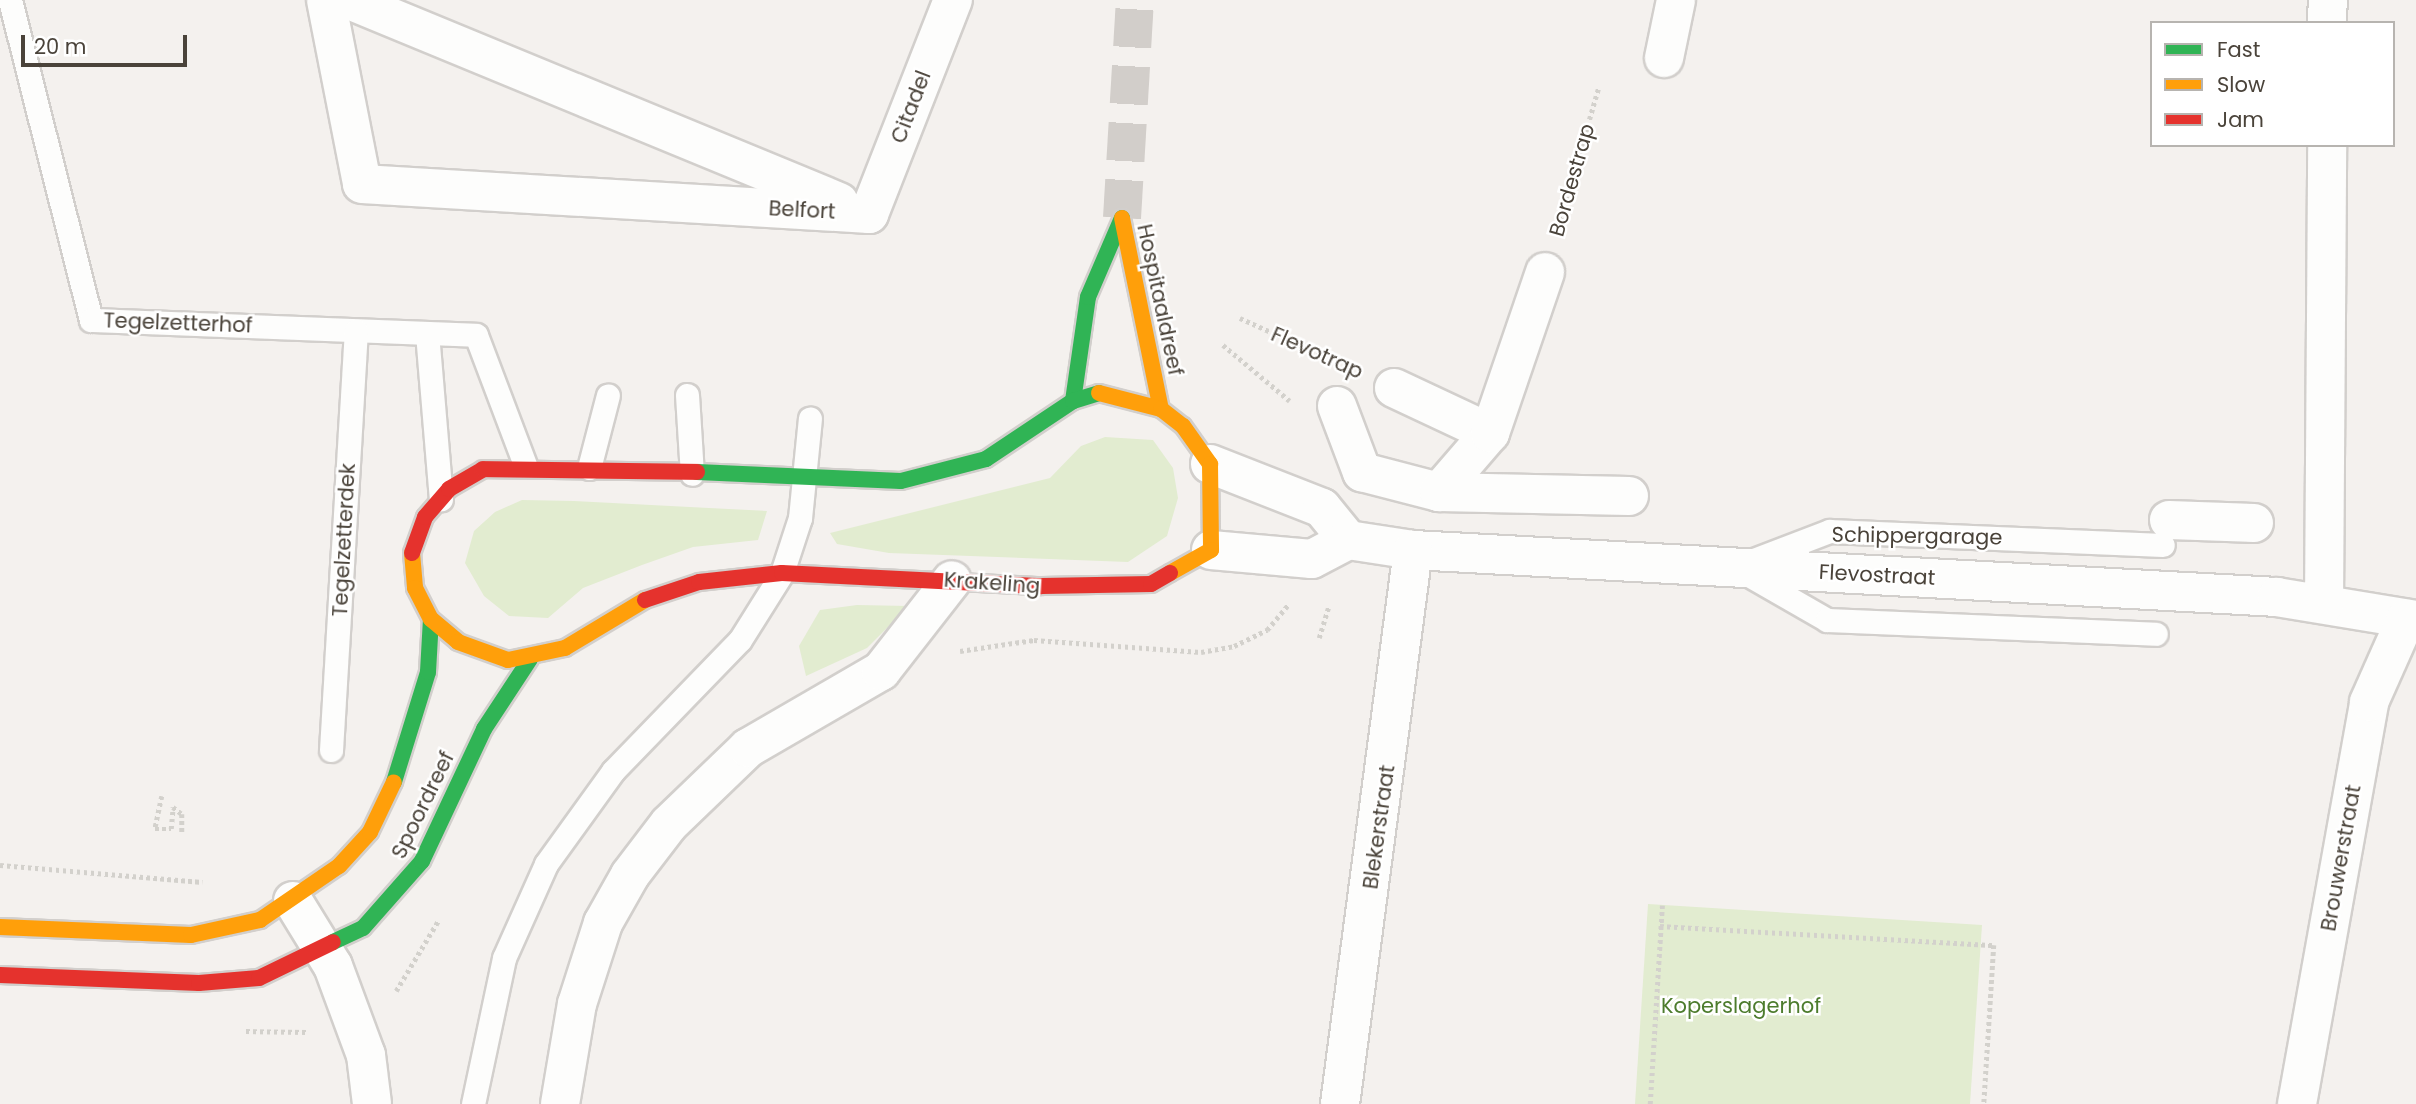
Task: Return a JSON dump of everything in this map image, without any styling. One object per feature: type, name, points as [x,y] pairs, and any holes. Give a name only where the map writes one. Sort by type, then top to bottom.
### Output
[{"type":"main road","name":"Hospitaaldreef","points":[[1073,401],[1088,297],[1122,218],[1161,409]]},
{"type":"main road","name":"Krakeling","points":[[1210,464],[1183,426],[1161,409],[1099,393],[1073,401],[986,459],[943,474],[901,481],[806,481],[524,465],[483,469],[441,499],[425,517],[412,554],[415,588],[431,619],[486,656],[530,659],[565,648],[630,605],[664,592],[782,573],[1151,584],[1211,550]]},
{"type":"main road","points":[[1210,464],[1211,550]]},
{"type":"main road","name":"Spoordreef","points":[[0,928],[191,935],[260,920],[292,901],[339,866],[370,832],[392,789],[428,672],[431,619]]},
{"type":"main road","name":"Spoordreef","points":[[0,975],[213,982],[259,978],[324,951],[398,895],[422,861],[508,685],[530,659]]},
{"type":"street","name":"Belfort","points":[[326,0],[362,184],[869,214]]},
{"type":"street","name":"Belfort","points":[[349,0],[869,214]]},
{"type":"street","name":"Citadel","points":[[869,214],[953,0]]},
{"type":"street","points":[[1664,58],[1676,0]]},
{"type":"street","points":[[2328,0],[2328,21]]},
{"type":"street","points":[[2324,604],[2327,147]]},
{"type":"street","points":[[1439,492],[1490,433],[1545,272]]},
{"type":"street","points":[[1394,388],[1490,433]]},
{"type":"street","points":[[1337,406],[1362,472],[1439,492],[1629,496]]},
{"type":"street","points":[[1210,464],[1322,508],[1348,540],[1312,559],[1211,550]]},
{"type":"street","points":[[2166,533],[2254,523]]},
{"type":"street","name":"Flevostraat","points":[[1348,540],[1413,550],[2324,604],[2411,619]]},
{"type":"street","name":"Blekerstraat","points":[[1340,1104],[1413,550]]},
{"type":"street","points":[[560,1104],[577,1004],[603,923],[630,874],[669,824],[748,748],[881,671],[952,580]]},
{"type":"street","name":"Brouwerstraat","points":[[2297,1104],[2369,702],[2411,619]]},
{"type":"street","points":[[292,901],[324,951],[366,1055],[372,1104]]},
{"type":"lane","name":"Tegelzetterhof","points":[[10,0],[91,320],[476,335],[524,465]]},
{"type":"lane","name":"Tegelzetterdek","points":[[331,750],[356,331]]},
{"type":"lane","points":[[427,333],[441,499]]},
{"type":"lane","points":[[589,468],[608,395]]},
{"type":"lane","points":[[687,395],[692,474]]},
{"type":"lane","points":[[473,1104],[504,958],[546,864],[613,772],[740,640],[782,573],[806,481],[810,418]]},
{"type":"lane","name":"Schippergarage","points":[[1735,568],[1829,531],[2166,533]]},
{"type":"lane","points":[[1735,568],[1827,620],[2156,634]]},
{"type":"path","name":"Bordestrap","points":[[1545,272],[1598,89]]},
{"type":"path","name":"Flevotrap","points":[[1240,318],[1394,388]]},
{"type":"path","points":[[881,671],[993,642],[1201,652],[1234,646],[1267,630],[1303,585],[1312,559]]},
{"type":"path","points":[[162,796],[155,829],[171,829],[173,807],[183,814],[182,834]]},
{"type":"path","points":[[0,865],[200,877]]},
{"type":"path","points":[[1650,1104],[1662,905]]},
{"type":"path","points":[[1660,926],[1994,945],[1984,1104]]},
{"type":"green space","points":[[1105,437],[1153,440],[1173,468],[1178,498],[1167,536],[1128,562],[889,553],[837,544],[830,533],[1050,478],[1081,446]]},
{"type":"green space","points":[[522,500],[767,511],[758,540],[693,547],[642,565],[583,588],[548,618],[509,616],[484,596],[465,563],[474,531],[495,512]]},
{"type":"green space","points":[[857,605],[909,606],[867,648],[806,676],[799,646],[820,610]]},
{"type":"green space","name":"Koperslagerhof","points":[[1648,904],[1982,925],[1970,1104],[1635,1104]]},
{"type":"tunnel","points":[[1122,218],[1135,0]]},
{"type":"traffic: fast","points":[[1073,401],[1088,297],[1122,218]]},
{"type":"traffic: fast","points":[[697,472],[901,481],[986,459],[1073,401],[1099,393]]},
{"type":"traffic: fast","points":[[394,782],[428,672],[431,619]]},
{"type":"traffic: fast","points":[[333,942],[363,928],[422,861],[484,729],[530,659]]},
{"type":"traffic: slow","points":[[1122,218],[1161,409]]},
{"type":"traffic: slow","points":[[1099,393],[1161,409],[1183,426],[1210,464],[1211,550],[1170,573]]},
{"type":"traffic: slow","points":[[412,553],[415,588],[431,619],[458,642],[508,660],[565,648],[645,600]]},
{"type":"traffic: slow","points":[[0,927],[191,935],[260,920],[339,866],[370,832],[394,782]]},
{"type":"traffic: jam","points":[[412,553],[425,517],[449,489],[483,469],[697,472]]},
{"type":"traffic: jam","points":[[645,600],[699,582],[782,573],[1042,586],[1151,584],[1170,573]]},
{"type":"traffic: jam","points":[[0,975],[199,983],[259,978],[333,942]]}]
